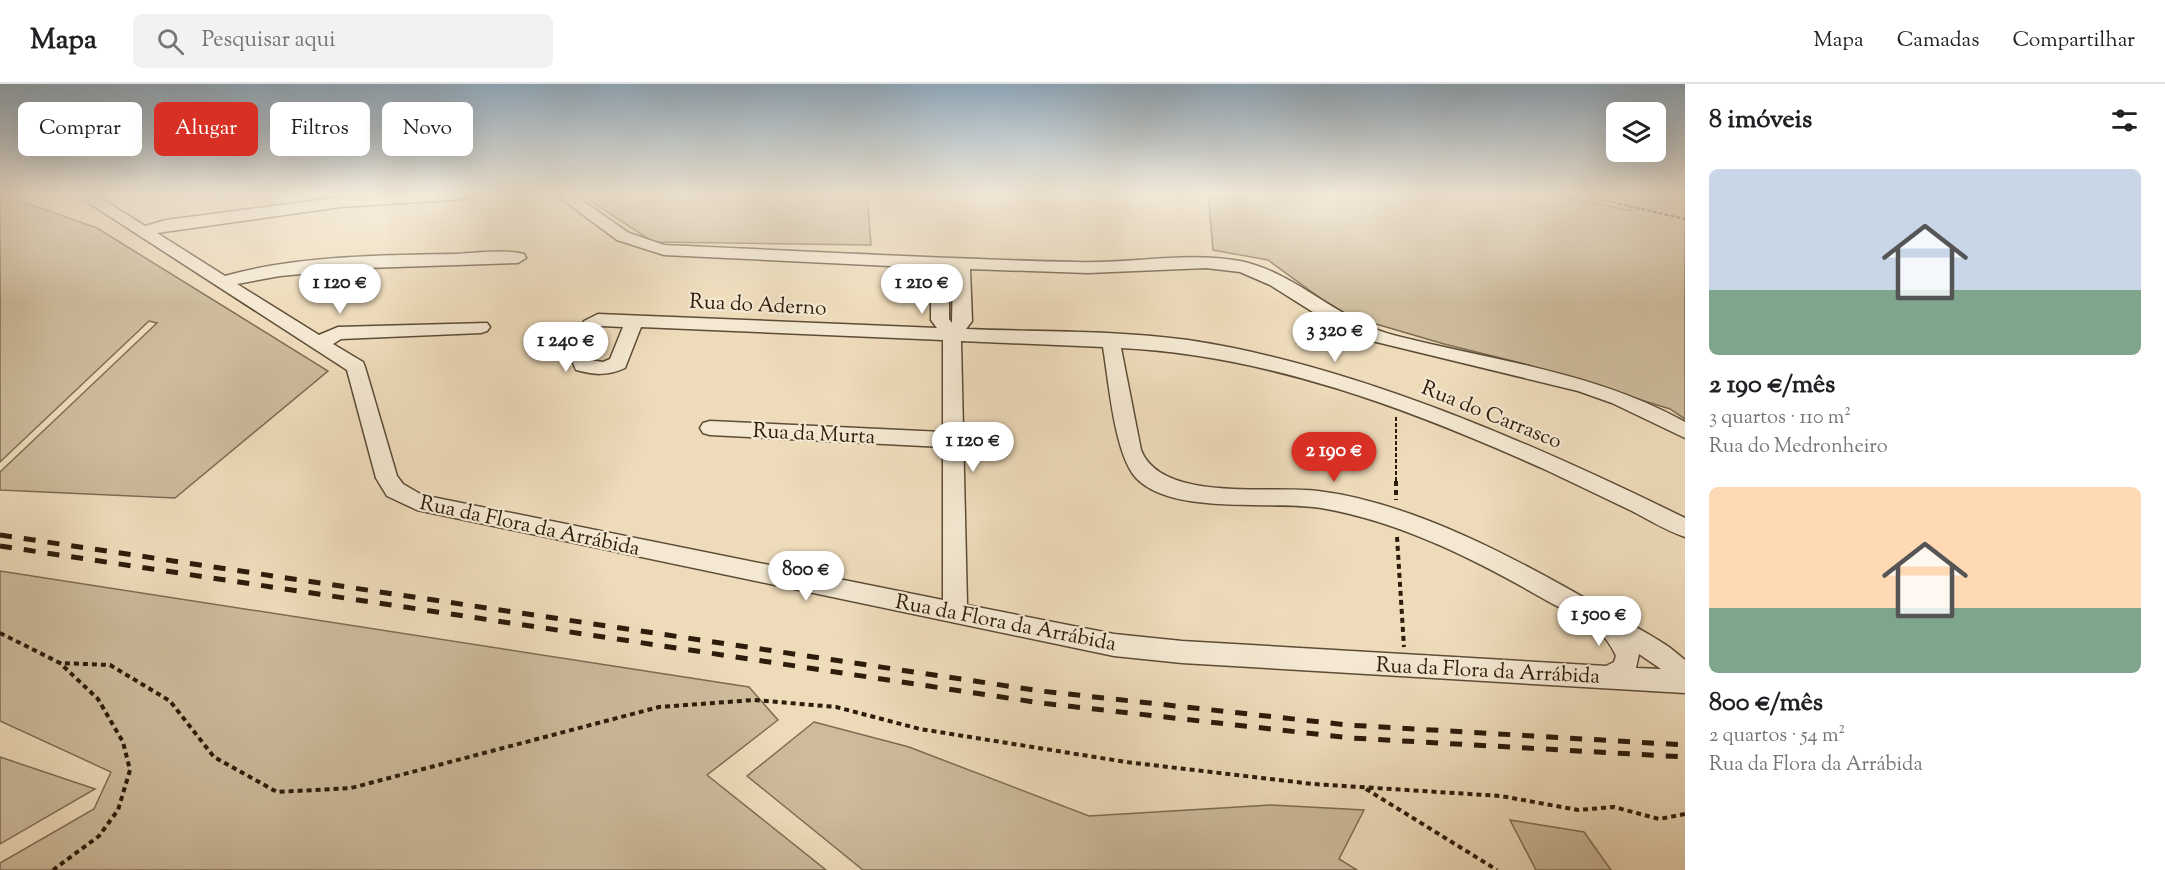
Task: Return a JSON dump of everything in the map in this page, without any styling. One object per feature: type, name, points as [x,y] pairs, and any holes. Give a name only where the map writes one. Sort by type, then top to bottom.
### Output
[{"type":"street","name":"Rua da Flora da Arrábida","points":[[142,231],[356,367],[387,478],[395,490],[409,500],[1146,650],[1608,678],[1685,680]]},
{"type":"street","points":[[152,237],[169,231]]},
{"type":"street","points":[[612,231],[622,238],[647,247],[779,260],[962,272],[1205,264],[1241,267],[1271,278],[1332,316],[1367,333],[1401,344],[1595,388],[1639,405],[1685,431]]},
{"type":"street","points":[[224,282],[244,275],[397,260],[518,258]]},
{"type":"street","points":[[940,270],[940,320],[952,335],[955,612]]},
{"type":"street","points":[[244,295],[274,272]]},
{"type":"street","points":[[952,335],[963,321],[962,272]]},
{"type":"street","name":"Rua do Aderno","points":[[634,321],[952,335]]},
{"type":"street","points":[[319,343],[338,333],[481,327]]},
{"type":"street","points":[[338,355],[374,330]]},
{"type":"street","name":"Rua do Carrasco","points":[[952,335],[1167,344],[1221,352],[1306,374],[1400,404],[1557,466],[1685,528]]},
{"type":"street","points":[[1111,342],[1131,450],[1135,461],[1152,479],[1164,486],[1188,492],[1322,501],[1396,519],[1498,565],[1604,620],[1673,662],[1685,680]]},
{"type":"street","name":"Rua da Murta","points":[[710,429],[953,440]]},
{"type":"street","points":[[1604,620],[1621,640],[1628,656],[1623,669],[1608,678]]},
{"type":"path","points":[[1400,404],[1396,417],[1396,519],[1405,665]]},
{"type":"path","points":[[0,633],[60,663],[98,699],[123,742],[130,770],[118,810],[99,836],[53,870]]},
{"type":"path","points":[[60,663],[110,665],[170,701],[214,757],[277,792],[351,788],[658,706],[754,700],[836,707],[920,729],[1126,762],[1313,784],[1502,796],[1578,810],[1614,807],[1659,819],[1685,814]]},
{"type":"path","points":[[1364,788],[1497,870]]},
{"type":"shaded area","points":[[0,231],[101,231],[328,371],[175,498],[0,490],[0,472],[157,323],[149,321],[0,462]]},
{"type":"shaded area","points":[[636,231],[870,231],[871,245],[653,242]]},
{"type":"shaded area","points":[[1211,231],[1685,231],[1685,419],[1670,409],[1529,365],[1444,344],[1342,314],[1268,260],[1213,250]]},
{"type":"shaded area","points":[[0,571],[749,687],[778,720],[707,775],[826,870],[0,870],[0,863],[94,809],[111,772],[0,721]]},
{"type":"shaded area","points":[[814,722],[909,747],[1089,816],[1271,805],[1364,810],[1339,859],[1357,870],[863,870],[747,776]]},
{"type":"shaded area","points":[[0,757],[95,789],[0,844]]},
{"type":"shaded area","points":[[1510,820],[1584,832],[1611,870],[1536,870]]},
{"type":"railway","points":[[0,535],[1041,691],[1348,725],[1685,745]]},
{"type":"railway","points":[[0,546],[1041,703],[1351,738],[1685,757]]}]
